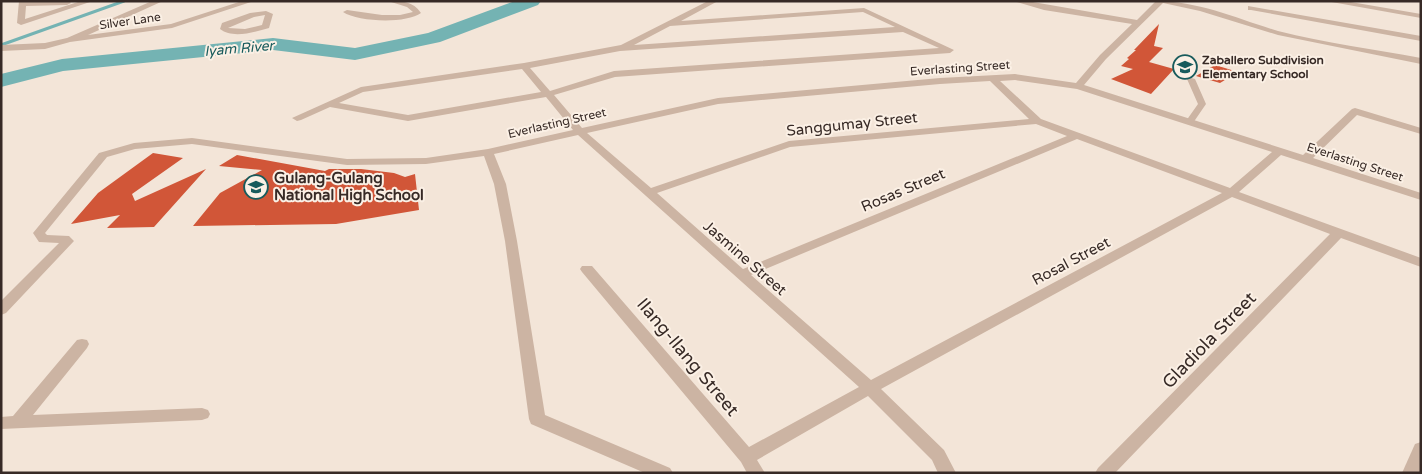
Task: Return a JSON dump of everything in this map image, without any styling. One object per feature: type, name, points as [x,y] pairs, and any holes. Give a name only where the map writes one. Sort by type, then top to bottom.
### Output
[{"type":"street","points":[[1,48],[45,46],[70,40],[159,1]]},
{"type":"street","name":"Silver Lane","points":[[70,40],[172,26],[250,1]]},
{"type":"street","points":[[347,12],[375,18],[402,17],[417,13],[412,4],[392,1]]},
{"type":"street","points":[[620,48],[714,1]]},
{"type":"street","points":[[1017,1],[1044,8],[1140,22]]},
{"type":"street","points":[[1078,86],[1103,57],[1161,1],[1202,9],[1278,33],[1421,61]]},
{"type":"street","points":[[1330,1],[1421,16]]},
{"type":"street","points":[[88,2],[21,23],[23,3],[88,2]]},
{"type":"street","points":[[1240,22],[1254,4],[1421,39]]},
{"type":"street","points":[[230,8],[253,15],[269,14],[266,26],[240,31],[228,31],[224,29],[225,25],[253,15]]},
{"type":"street","points":[[329,104],[408,118],[549,94],[614,74],[950,50],[864,10],[667,24]]},
{"type":"street","points":[[118,20],[141,20],[153,24],[154,29]]},
{"type":"street","points":[[296,118],[361,90],[524,66],[620,48],[906,29]]},
{"type":"street","name":"Jasmine Street","points":[[524,66],[579,131],[870,388],[938,455],[948,473]]},
{"type":"street","name":"Everlasting Street","points":[[1,310],[68,241],[65,239],[43,239],[39,233],[104,155],[134,146],[192,141],[347,162],[426,161],[488,152],[718,101],[940,81],[1014,77],[1078,86],[1421,197]]},
{"type":"street","points":[[992,78],[1038,121],[1421,263]]},
{"type":"street","points":[[1306,159],[1355,111],[1421,131]]},
{"type":"street","name":"Sanggumay Street","points":[[647,193],[789,144],[1038,121]]},
{"type":"street","name":"Rosas Street","points":[[740,275],[1078,135]]},
{"type":"street","name":"Rosal Street","points":[[747,457],[870,388],[1231,193],[1280,151]]},
{"type":"street","points":[[488,152],[500,184],[511,241],[538,418],[664,473]]},
{"type":"street","name":"Gladiola Street","points":[[1104,473],[1339,232]]},
{"type":"street","name":"Ilang-Ilang Street","points":[[587,268],[747,457],[756,473]]},
{"type":"street","points":[[10,423],[82,344]]},
{"type":"street","points":[[10,423],[202,414]]},
{"type":"street","points":[[1411,473],[1421,448]]},
{"type":"lane","points":[[1190,121],[1202,104],[1191,79]]},
{"type":"building","points":[[1159,24],[1154,46],[1163,48],[1149,62],[1174,69],[1151,94],[1111,79],[1133,69],[1121,66]]},
{"type":"building","points":[[1215,65],[1238,72],[1220,83],[1196,76]]},
{"type":"building","points":[[153,153],[183,158],[132,194],[135,201],[206,169],[154,227],[107,228],[120,215],[71,224],[98,193]]},
{"type":"building","points":[[237,155],[325,171],[329,169],[361,169],[394,173],[405,177],[415,174],[419,210],[336,224],[193,226],[220,193],[262,170],[219,166]]},
{"type":"waterway","points":[[1,45],[124,1]]},
{"type":"waterway","name":"Iyam River","points":[[1,81],[62,65],[273,44],[355,54],[433,38],[532,1]]},
{"type":"place","name":"Zaballero Subdivision Elementary School","points":[[1185,67]]},
{"type":"place","name":"Gulang-Gulang National High School","points":[[256,187]]}]
